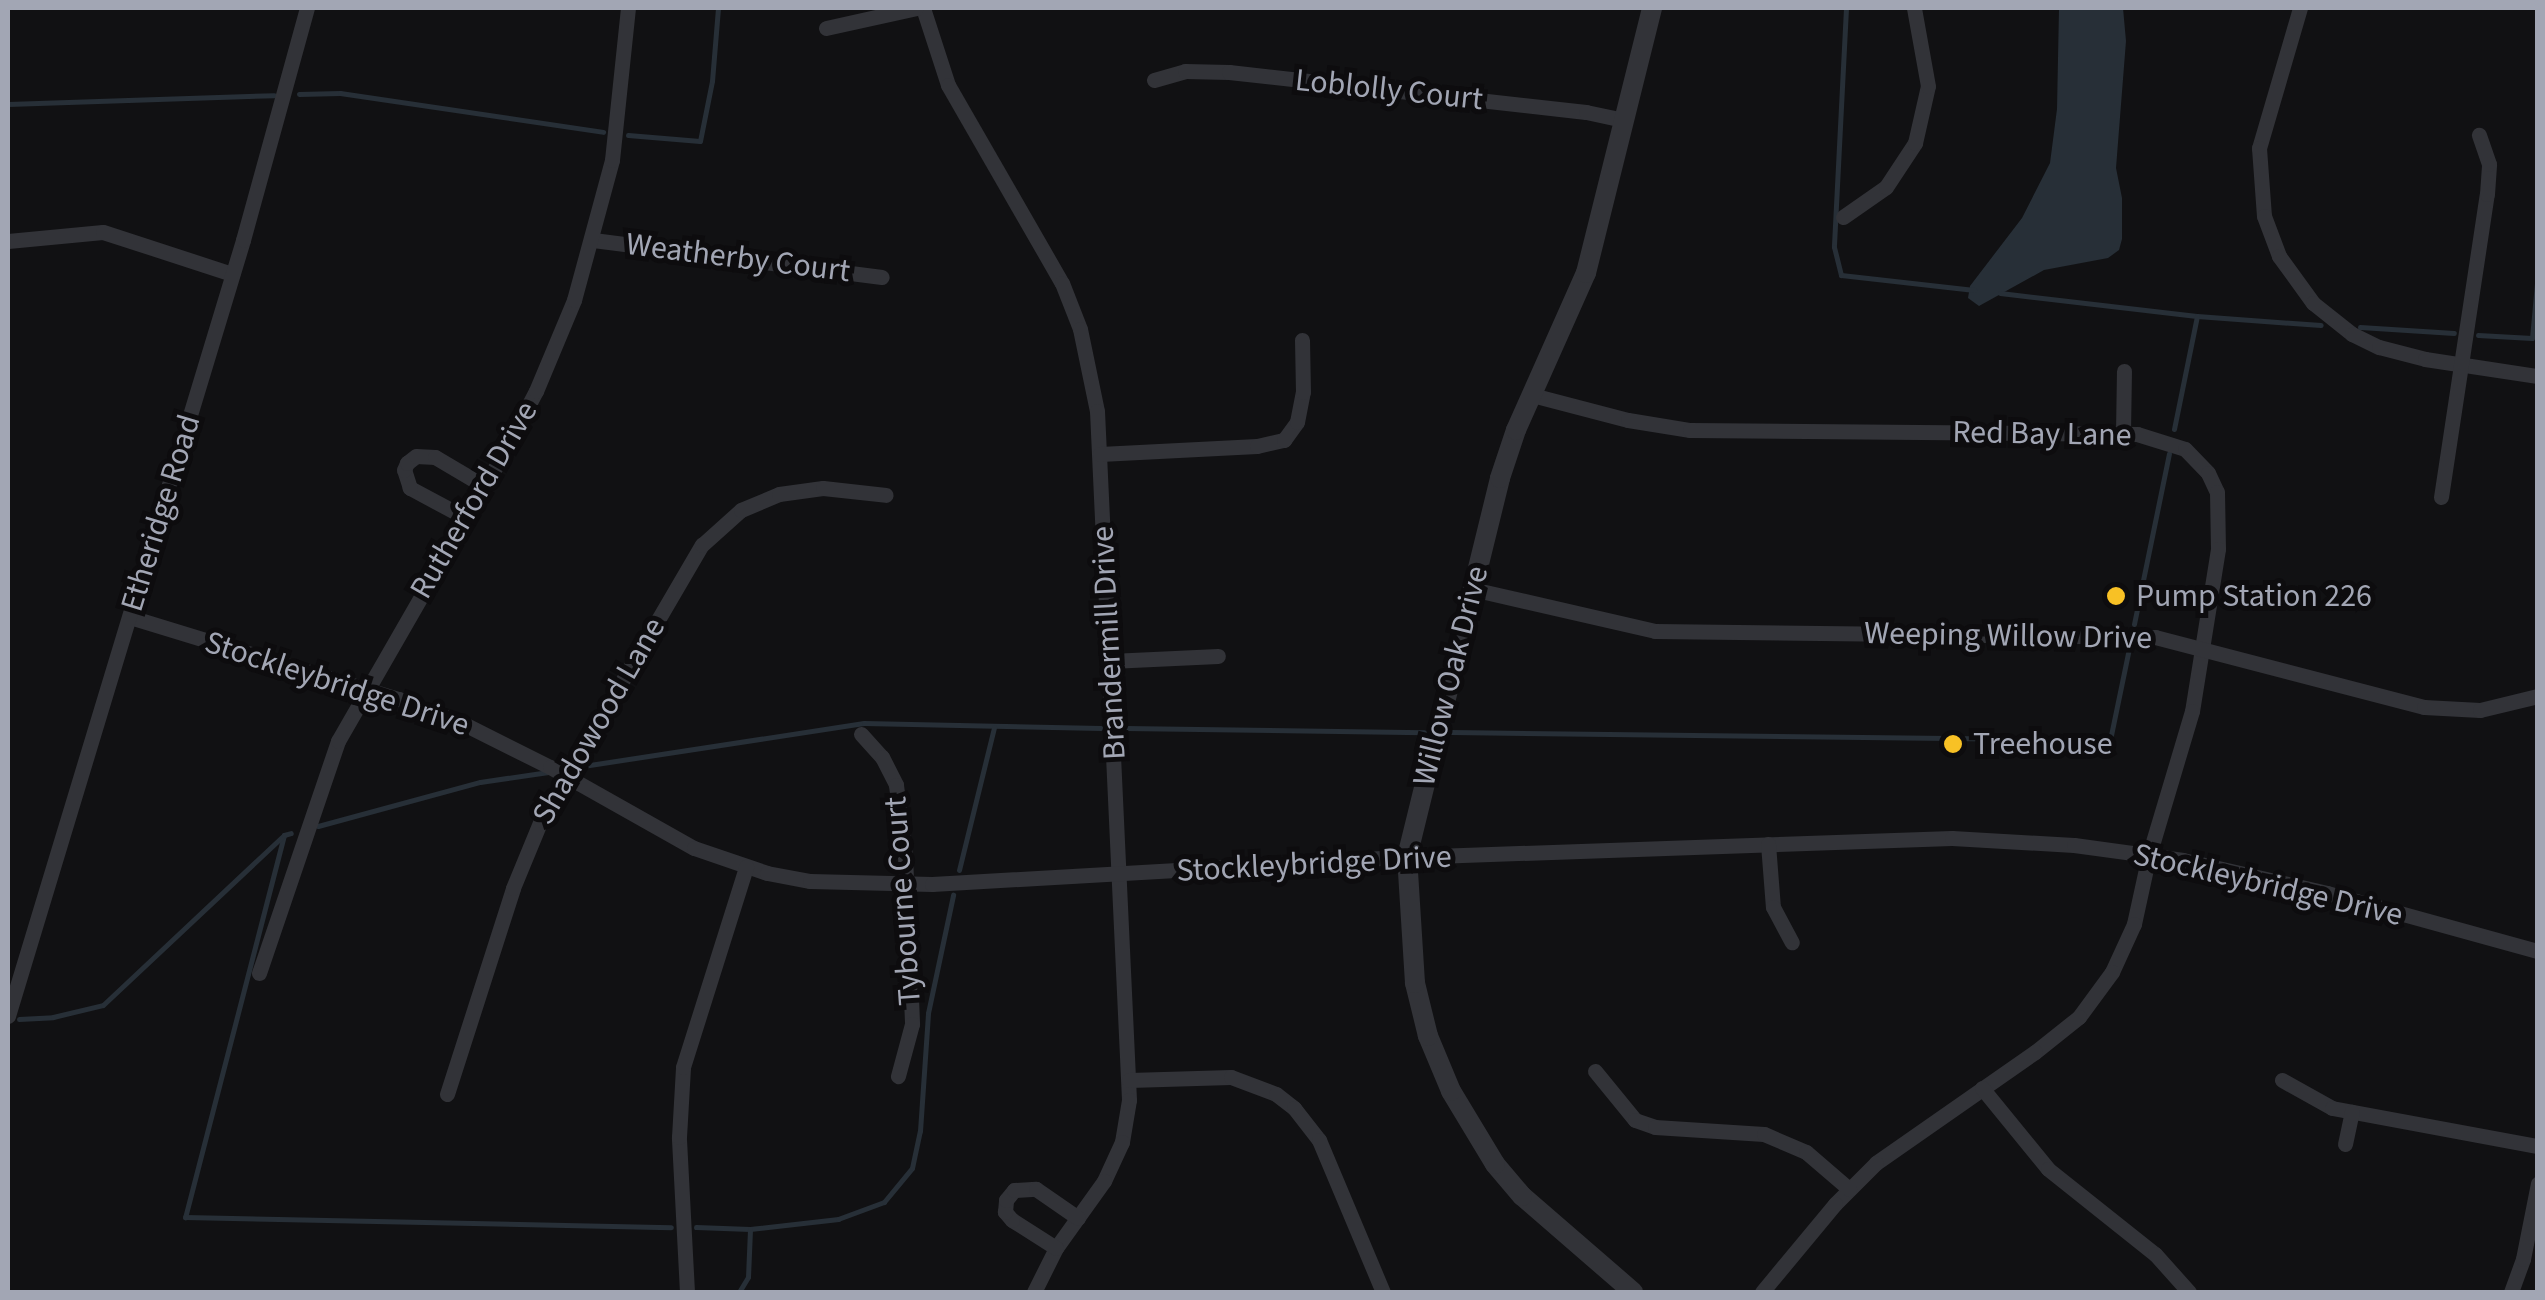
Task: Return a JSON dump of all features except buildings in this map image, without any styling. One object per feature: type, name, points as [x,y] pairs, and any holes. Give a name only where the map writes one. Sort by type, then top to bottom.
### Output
[{"type":"street","name":"Etheridge Road","points":[[8,1016],[290,84],[307,8]]},
{"type":"street","name":"Rutherford Drive","points":[[259,973],[310,810],[364,689],[536,391],[593,240],[615,142],[628,8]]},
{"type":"street","points":[[826,28],[919,8]]},
{"type":"street","name":"Brandermill Drive","points":[[919,8],[948,84],[1062,283],[1092,376],[1100,454],[1129,1080],[1122,1142],[1104,1181],[1056,1248],[1034,1292]]},
{"type":"street","name":"Willow Oak Drive","points":[[1633,1292],[1522,1196],[1495,1164],[1451,1091],[1428,1036],[1416,983],[1408,857],[1500,478],[1586,273],[1652,8]]},
{"type":"street","points":[[1843,216],[1886,188],[1915,143],[1928,86],[1914,8]]},
{"type":"street","points":[[2300,8],[2259,148],[2262,202],[2279,256],[2313,303],[2352,334],[2405,355],[2538,376]]},
{"type":"street","name":"Loblolly Court","points":[[1154,80],[1198,70],[1228,72],[1586,112],[1624,120]]},
{"type":"street","points":[[2442,498],[2488,179],[2489,164],[2478,135]]},
{"type":"street","points":[[8,241],[103,232],[232,274]]},
{"type":"street","name":"Weatherby Court","points":[[593,240],[882,277]]},
{"type":"street","points":[[1100,454],[1257,446],[1284,440],[1297,422],[1303,392],[1302,340]]},
{"type":"street","points":[[2123,433],[2124,371]]},
{"type":"street","name":"Red Bay Lane","points":[[1532,395],[1690,430],[2155,436],[2185,449],[2208,472],[2217,492],[2218,549],[2179,765],[2149,855],[2134,924],[2092,1002],[2036,1052],[1886,1153],[1849,1188],[1762,1292]]},
{"type":"street","points":[[466,518],[410,488],[404,470],[407,463],[416,456],[435,457],[484,486]]},
{"type":"street","name":"Shadowood Lane","points":[[447,1094],[519,871],[565,776],[688,564],[731,517],[765,498],[801,488],[886,495]]},
{"type":"street","name":"Weeping Willow Drive","points":[[1472,589],[1654,631],[2129,636],[2202,647],[2438,709],[2490,709],[2538,696]]},
{"type":"street","name":"Stockleybridge Drive","points":[[130,617],[462,723],[694,848],[746,867],[810,881],[905,885],[1408,857],[1952,838],[2149,855],[2274,880],[2538,952]]},
{"type":"street","points":[[1110,661],[1218,656]]},
{"type":"street","name":"Tybourne Court","points":[[861,734],[882,757],[896,785],[912,1024],[898,1076]]},
{"type":"street","points":[[1768,844],[1773,907],[1792,942]]},
{"type":"street","points":[[687,1292],[679,1137],[683,1066],[746,867]]},
{"type":"street","points":[[1595,1071],[1634,1120],[1655,1127],[1764,1134],[1806,1152],[1849,1188]]},
{"type":"street","points":[[1129,1080],[1231,1077],[1276,1094],[1294,1108],[1318,1140],[1383,1292]]},
{"type":"street","points":[[2282,1080],[2302,1094],[2352,1112],[2538,1146]]},
{"type":"street","points":[[1982,1088],[2048,1169],[2155,1254],[2189,1292]]},
{"type":"street","points":[[2345,1144],[2352,1112]]},
{"type":"street","points":[[2511,1292],[2524,1259],[2538,1183]]},
{"type":"street","points":[[1056,1248],[1012,1220],[1005,1212],[1006,1200],[1014,1190],[1036,1188],[1078,1218]]},
{"type":"shaded area","points":[[2059,8],[2123,8],[2126,41],[2116,168],[2122,198],[2122,239],[2119,250],[2108,258],[2044,270],[1979,306],[1968,298],[1970,286],[2022,218],[2050,163],[2057,109]]},
{"type":"waterway","points":[[628,135],[700,141],[712,81],[718,8]]},
{"type":"waterway","points":[[1846,8],[1834,247],[1841,275],[1974,290]]},
{"type":"waterway","points":[[299,94],[340,93],[603,132]]},
{"type":"waterway","points":[[8,104],[274,95]]},
{"type":"waterway","points":[[2478,335],[2532,338],[2538,272]]},
{"type":"waterway","points":[[2000,293],[2197,316],[2321,325]]},
{"type":"waterway","points":[[2174,429],[2197,316]]},
{"type":"waterway","points":[[2360,327],[2454,333]]},
{"type":"waterway","points":[[2134,624],[2169,454]]},
{"type":"waterway","points":[[1451,732],[2110,740],[2129,648]]},
{"type":"waterway","points":[[583,766],[864,723],[1101,728]]},
{"type":"waterway","points":[[959,870],[994,727]]},
{"type":"waterway","points":[[1125,728],[1424,732]]},
{"type":"waterway","points":[[318,826],[480,782],[548,772]]},
{"type":"waterway","points":[[19,1019],[53,1017],[103,1005],[284,835],[291,833]]},
{"type":"waterway","points":[[284,835],[185,1217],[671,1227]]},
{"type":"waterway","points":[[696,1227],[750,1229],[838,1219],[884,1202],[912,1168],[920,1131],[928,1013],[953,895]]},
{"type":"waterway","points":[[739,1292],[748,1277],[750,1229]]},
{"type":"place","name":"Pump Station 226","points":[[2116,596]]},
{"type":"place","name":"Treehouse","points":[[1953,744]]}]
